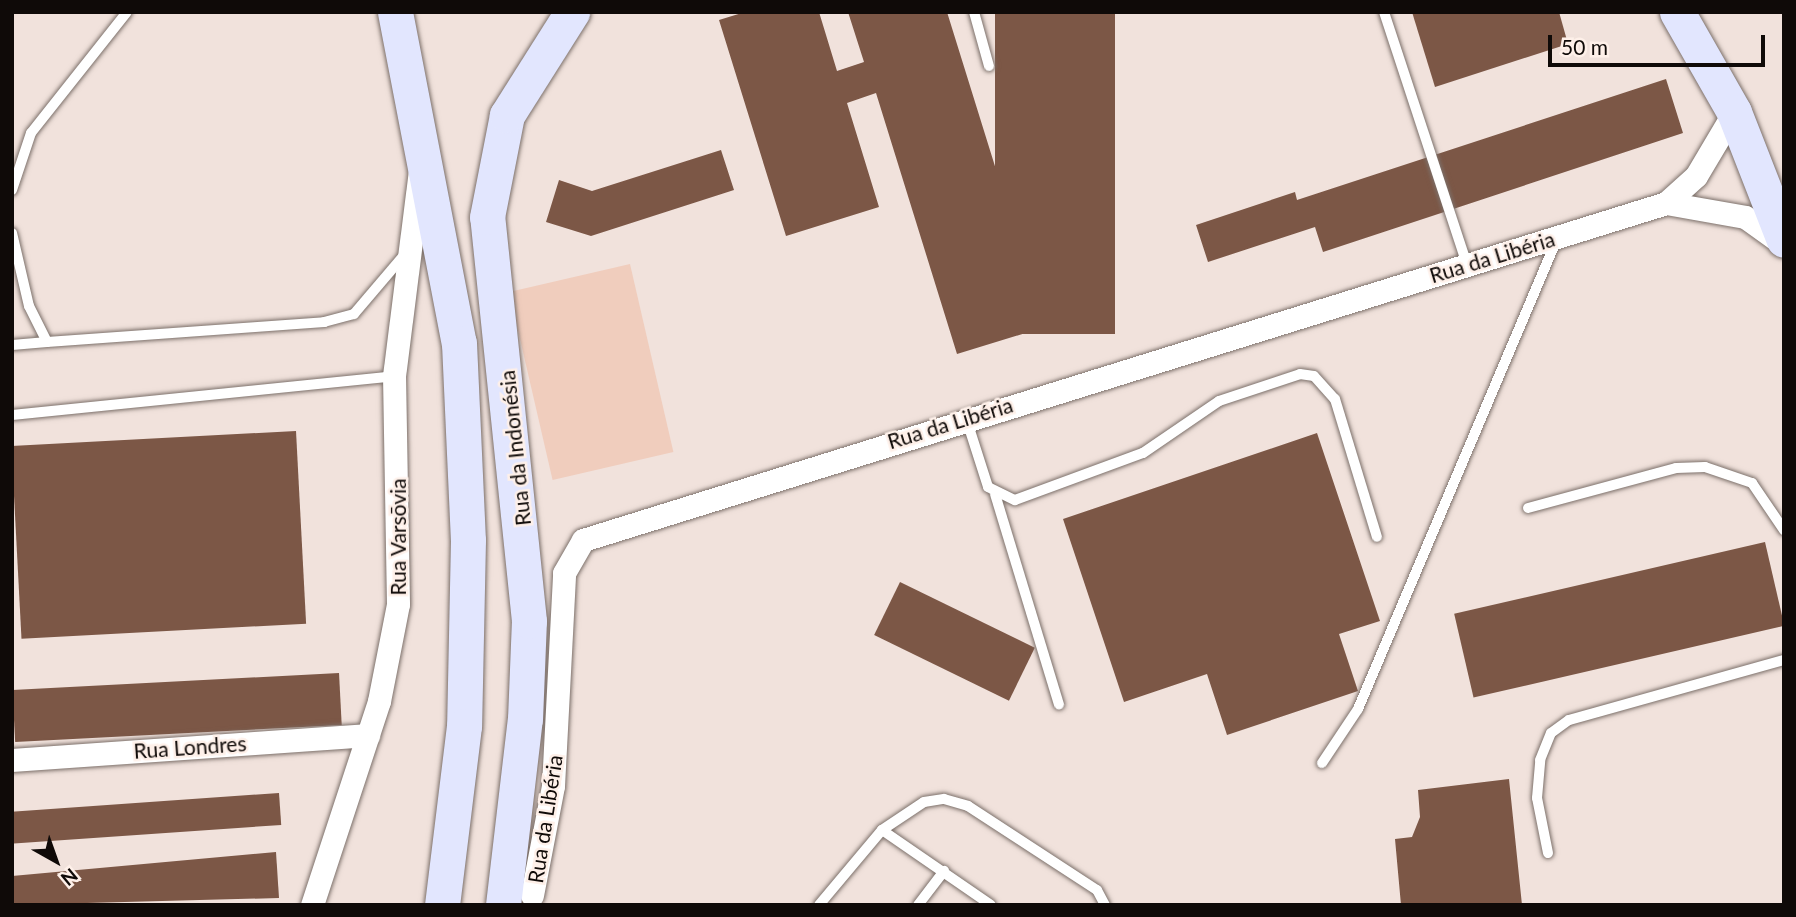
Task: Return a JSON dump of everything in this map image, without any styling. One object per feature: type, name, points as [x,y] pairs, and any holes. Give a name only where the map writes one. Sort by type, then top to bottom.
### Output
[{"type":"main road","points":[[395,12],[459,343],[468,540],[464,726],[442,905]]},
{"type":"main road","name":"Rua da Indonésia","points":[[517,900],[529,621],[487,217],[507,114],[572,12]]},
{"type":"main road","points":[[1677,12],[1734,112],[1784,243]]},
{"type":"street","name":"Rua da Libéria","points":[[517,900],[553,786],[564,573],[583,540],[966,418],[1666,203],[1696,176],[1734,112]]},
{"type":"street","name":"Rua Varsōvia","points":[[312,905],[368,735],[398,604],[394,376],[407,252],[422,159]]},
{"type":"street","name":"Rua da Libéria","points":[[1666,203],[1745,217],[1784,243]]},
{"type":"street","name":"Rua Londres","points":[[12,760],[368,735]]},
{"type":"lane","points":[[12,190],[31,133],[127,12]]},
{"type":"lane","points":[[974,12],[989,66]]},
{"type":"lane","points":[[1384,12],[1467,265]]},
{"type":"lane","points":[[12,233],[29,306],[47,342]]},
{"type":"lane","points":[[1322,763],[1358,709],[1559,236]]},
{"type":"lane","points":[[12,345],[324,322],[354,314],[407,252]]},
{"type":"lane","points":[[995,494],[1015,500],[1143,453],[1202,408],[1300,374],[1314,376],[1335,399],[1377,537]]},
{"type":"lane","points":[[12,415],[394,376]]},
{"type":"lane","points":[[966,418],[995,494],[1059,704]]},
{"type":"lane","points":[[1528,508],[1676,468],[1705,467],[1752,483],[1784,530]]},
{"type":"lane","points":[[1549,853],[1537,797],[1540,760],[1551,733],[1569,720],[1784,660]]},
{"type":"lane","points":[[818,905],[882,830],[924,802],[944,799],[968,806],[1097,890],[1105,905]]},
{"type":"lane","points":[[882,830],[991,905]]},
{"type":"lane","points":[[918,905],[944,871]]},
{"type":"shaded area","points":[[630,264],[673,452],[553,480],[509,292]]},
{"type":"building","points":[[745,12],[819,12],[837,71],[864,62],[848,12],[947,12],[1045,327],[957,354],[876,93],[847,103],[879,207],[786,236],[719,20]]},
{"type":"building","points":[[995,12],[1115,12],[1115,334],[995,334]]},
{"type":"building","points":[[1412,12],[1559,12],[1568,44],[1435,87]]},
{"type":"building","points":[[1666,79],[1683,133],[1323,252],[1315,227],[1208,262],[1196,225],[1295,192],[1297,200]]},
{"type":"building","points":[[721,150],[734,190],[591,236],[546,222],[559,180],[592,191]]},
{"type":"building","points":[[296,431],[306,624],[21,639],[12,446]]},
{"type":"building","points":[[1317,433],[1380,621],[1339,634],[1358,691],[1227,735],[1207,674],[1124,702],[1063,519]]},
{"type":"building","points":[[1765,542],[1784,626],[1474,698],[1454,614]]},
{"type":"building","points":[[900,582],[1035,648],[1009,701],[874,635]]},
{"type":"building","points":[[339,673],[342,725],[15,742],[12,690]]},
{"type":"building","points":[[1509,779],[1522,905],[1401,905],[1395,839],[1412,837],[1420,817],[1418,790]]},
{"type":"building","points":[[279,793],[281,825],[14,844],[12,812]]},
{"type":"building","points":[[276,852],[279,898],[12,905],[12,876]]}]
